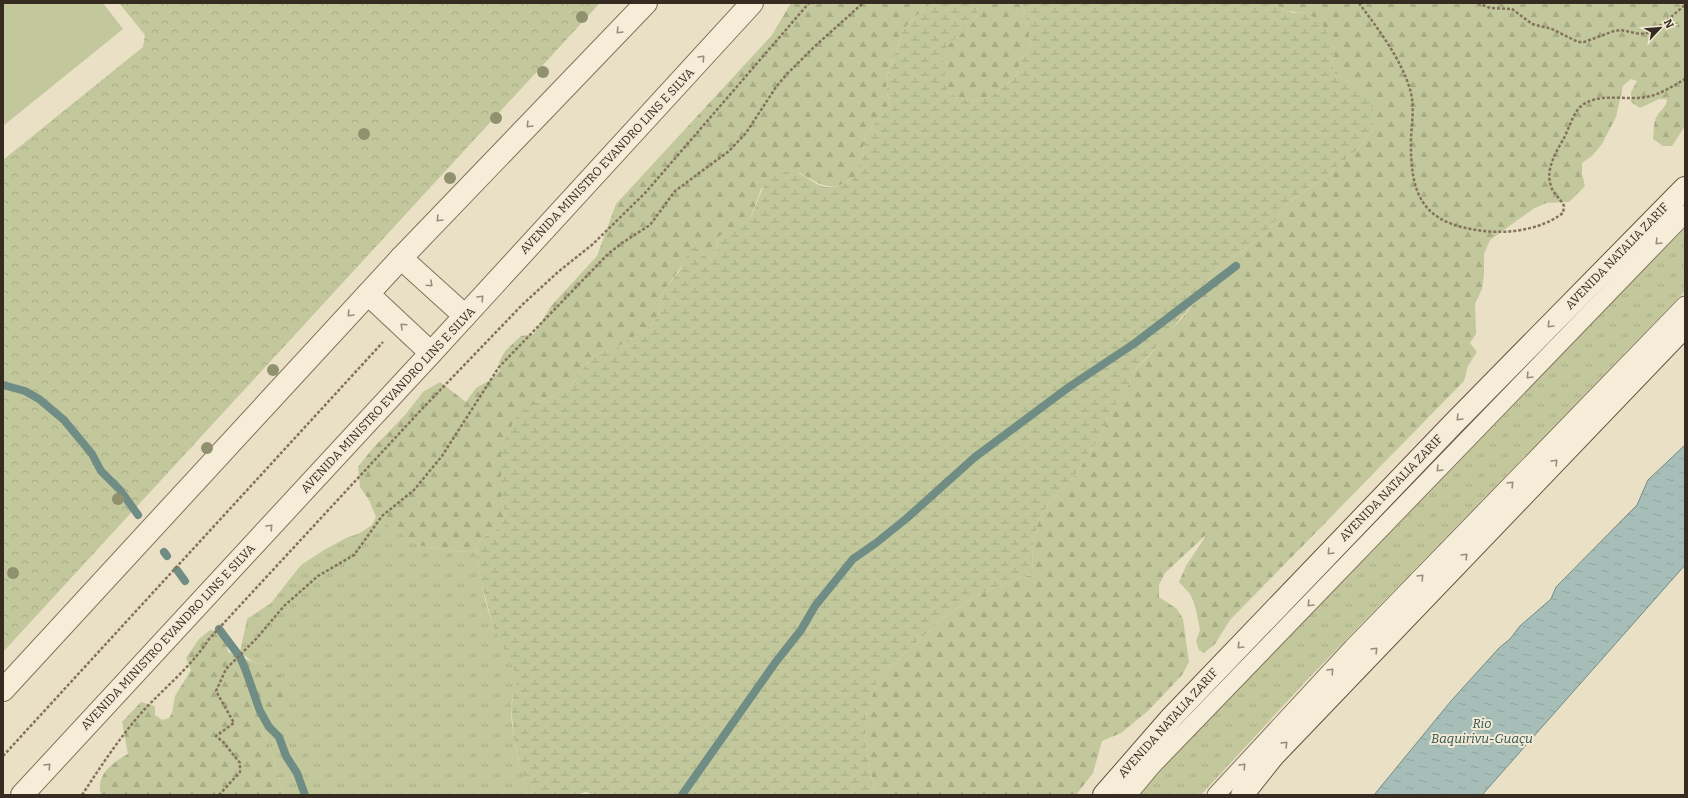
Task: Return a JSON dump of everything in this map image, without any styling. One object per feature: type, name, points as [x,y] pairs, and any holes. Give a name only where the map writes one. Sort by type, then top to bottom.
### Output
[{"type":"street","points":[[3,690],[401,258],[646,3]]},
{"type":"street","name":"AVENIDA MINISTRO EVANDRO LINS E SILVA","points":[[22,795],[752,3]]},
{"type":"street","name":"AVENIDA NATALIA ZARIF","points":[[1104,795],[1194,694],[1453,424],[1685,188]]},
{"type":"street","points":[[401,258],[465,316]]},
{"type":"street","points":[[368,294],[431,353]]},
{"type":"street","points":[[1242,795],[1273,756],[1685,326]]},
{"type":"lane","points":[[1128,795],[1152,766],[1685,214]]},
{"type":"lane","points":[[1216,795],[1352,648],[1685,305]]},
{"type":"path","points":[[82,795],[116,743],[144,711],[201,652],[209,639],[421,410],[523,304],[558,272],[593,244],[646,192],[809,3]]},
{"type":"path","points":[[219,795],[240,772],[240,763],[224,743],[216,736],[234,723],[216,692],[226,669],[257,638],[284,606],[318,576],[354,555],[382,516],[414,490],[442,456],[499,367],[608,254],[650,225],[675,192],[719,159],[746,133],[776,87],[795,66],[862,3]]},
{"type":"path","points":[[1359,3],[1389,47],[1410,88],[1413,110],[1411,160],[1414,181],[1420,199],[1431,212],[1443,222],[1458,226],[1490,232],[1507,231],[1538,226],[1560,216],[1563,213],[1564,206],[1551,187],[1550,171],[1555,154],[1579,109],[1589,102],[1596,100],[1638,98],[1656,95],[1685,79]]},
{"type":"path","points":[[1478,3],[1490,8],[1512,9],[1532,24],[1552,29],[1578,42],[1584,42],[1614,31],[1621,30],[1640,34],[1647,33],[1664,22],[1685,5]]},
{"type":"path","points":[[3,756],[400,323]]},
{"type":"green space","points":[[3,3],[103,3],[123,29],[3,126]]},
{"type":"green space","points":[[119,3],[600,3],[3,652],[3,160],[143,47],[145,35]]},
{"type":"green space","points":[[791,3],[931,3],[912,20],[901,34],[899,45],[888,75],[887,89],[890,103],[865,136],[860,173],[843,184],[830,186],[817,183],[800,173],[761,189],[753,211],[747,221],[739,228],[718,237],[717,252],[711,260],[696,247],[664,290],[657,318],[647,328],[616,348],[599,353],[586,364],[574,382],[555,396],[536,402],[501,448],[501,500],[506,517],[497,529],[480,540],[476,550],[460,552],[421,546],[376,517],[369,500],[360,487],[358,467],[373,448],[405,415],[423,392],[440,382],[466,402],[476,388],[490,380],[500,371],[499,362],[506,350],[521,336],[534,334],[551,306],[597,256],[616,204],[772,35]]},
{"type":"green space","points":[[931,3],[978,3],[977,15],[970,26],[947,46],[942,58],[948,93],[963,99],[975,101],[990,96],[1012,80],[1017,73],[1022,58],[1031,47],[1029,30],[1022,3],[1273,3],[1293,13],[1303,12],[1318,19],[1335,48],[1332,62],[1335,73],[1367,93],[1373,110],[1373,129],[1358,149],[1324,177],[1288,203],[1266,233],[1216,271],[1203,286],[1195,303],[1134,371],[1128,386],[1108,417],[1101,438],[1091,449],[1079,470],[1047,506],[1038,522],[1033,543],[1032,575],[1019,578],[979,594],[943,618],[878,678],[867,711],[865,742],[875,795],[593,795],[586,792],[577,795],[533,795],[529,792],[522,775],[514,738],[511,706],[518,678],[493,626],[481,582],[476,550],[480,540],[497,529],[506,517],[501,500],[501,448],[514,421],[521,412],[536,402],[555,396],[574,382],[586,364],[599,353],[616,348],[647,328],[657,318],[664,290],[680,270],[691,248],[696,247],[711,260],[717,252],[718,237],[740,226],[748,220],[754,211],[765,185],[774,177],[783,173],[798,173],[817,184],[831,187],[843,184],[860,173],[865,136],[890,103],[887,88],[888,75],[899,45],[901,34],[912,20]]},
{"type":"green space","points":[[978,3],[1022,3],[1029,30],[1031,47],[1022,58],[1017,73],[1012,80],[990,96],[975,101],[963,99],[948,93],[941,58],[947,46],[970,26],[977,15]]},
{"type":"green space","points":[[1273,3],[1685,3],[1685,126],[1672,146],[1663,146],[1653,139],[1654,127],[1656,118],[1667,99],[1659,99],[1640,108],[1631,102],[1631,92],[1637,81],[1631,79],[1623,86],[1616,117],[1602,144],[1592,156],[1582,163],[1582,174],[1585,186],[1569,202],[1546,203],[1533,209],[1490,240],[1484,254],[1482,289],[1475,304],[1476,334],[1470,343],[1477,352],[1468,366],[1464,381],[1230,620],[1215,644],[1204,653],[1199,650],[1196,641],[1200,630],[1195,605],[1190,594],[1179,582],[1186,566],[1207,534],[1165,573],[1159,585],[1159,597],[1177,609],[1183,619],[1189,662],[1182,675],[1148,711],[1121,733],[1102,741],[1093,773],[1076,795],[875,795],[865,742],[867,711],[878,678],[943,618],[979,594],[1019,578],[1032,575],[1033,543],[1038,522],[1047,506],[1079,470],[1091,449],[1101,438],[1108,417],[1128,386],[1134,371],[1195,303],[1203,286],[1216,271],[1266,233],[1288,203],[1324,177],[1358,149],[1373,129],[1367,93],[1335,73],[1332,62],[1335,48],[1304,12],[1295,12],[1280,8]]},
{"type":"green space","points":[[1685,227],[1685,291],[1306,681],[1201,795],[1136,795],[1178,747],[1373,551]]},
{"type":"green space","points":[[376,517],[421,546],[460,552],[476,550],[483,589],[491,618],[518,679],[511,706],[512,725],[524,780],[533,795],[283,795],[273,757],[261,726],[272,717],[272,666],[253,662],[240,652],[247,619],[271,603],[301,565],[346,538],[360,533],[372,525]]},
{"type":"green space","points":[[210,630],[221,632],[225,639],[228,652],[253,662],[272,666],[282,678],[286,700],[272,717],[261,726],[273,757],[283,795],[101,795],[100,788],[103,775],[111,765],[128,754],[122,722],[141,702],[155,706],[155,715],[162,720],[169,718],[172,713],[175,696],[191,670],[186,658],[199,639]]},
{"type":"water","name":"Rio Baquirivu-Guaçu","points":[[1685,445],[1685,565],[1482,795],[1374,795],[1451,701],[1499,648],[1510,639],[1520,626],[1551,599],[1556,587],[1637,505],[1648,480]]},
{"type":"waterway","points":[[682,795],[775,663],[801,630],[815,606],[853,559],[907,518],[975,457],[1069,387],[1135,343],[1236,266]]},
{"type":"waterway","points":[[3,385],[25,391],[39,399],[64,420],[92,454],[101,471],[120,490],[138,515]]},
{"type":"waterway","points":[[164,552],[167,556]]},
{"type":"waterway","points":[[177,570],[185,581]]},
{"type":"waterway","points":[[219,629],[240,657],[260,711],[269,727],[279,737],[286,756],[297,773],[305,795]]}]
